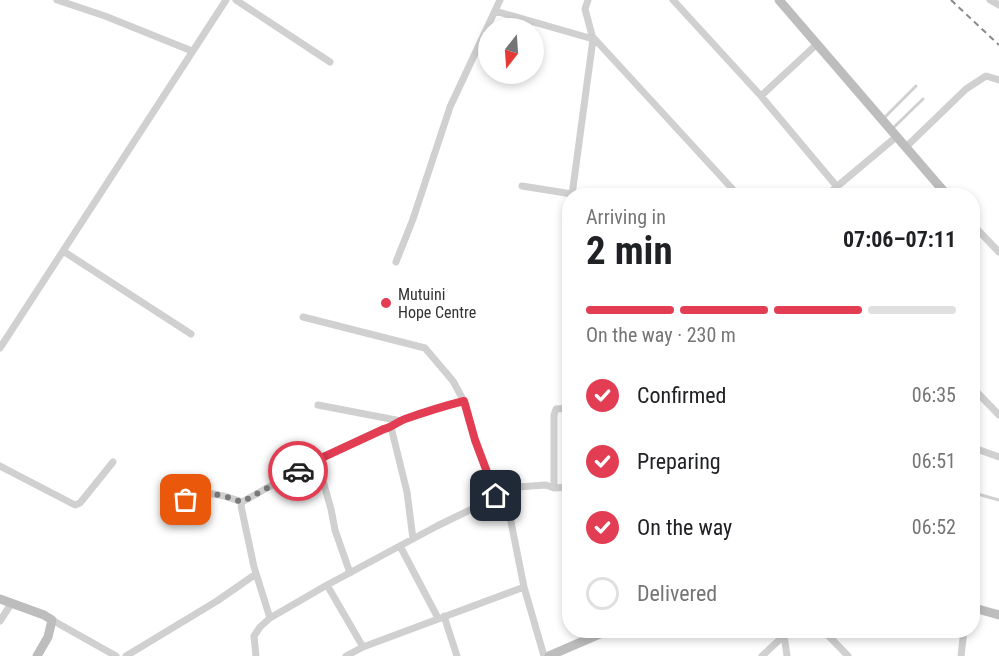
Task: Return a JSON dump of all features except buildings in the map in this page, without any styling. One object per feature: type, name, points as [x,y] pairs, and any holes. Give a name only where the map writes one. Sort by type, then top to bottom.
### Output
[{"type":"main road","points":[[779,0],[940,188]]},
{"type":"main road","points":[[0,599],[52,620],[48,637],[37,656]]},
{"type":"main road","points":[[980,610],[999,615]]},
{"type":"main road","points":[[549,656],[566,653],[594,638]]},
{"type":"street","points":[[57,0],[105,16],[192,51]]},
{"type":"street","points":[[0,348],[226,0]]},
{"type":"street","points":[[236,0],[330,62]]},
{"type":"street","points":[[396,262],[413,219],[450,107],[500,0]]},
{"type":"street","points":[[573,188],[592,37],[585,9],[588,0]]},
{"type":"street","points":[[673,0],[837,186],[893,134]]},
{"type":"street","points":[[990,0],[999,5]]},
{"type":"street","points":[[495,11],[592,37],[732,188]]},
{"type":"street","points":[[760,96],[817,44]]},
{"type":"street","points":[[906,147],[966,89],[986,76],[998,80]]},
{"type":"street","points":[[522,186],[562,193]]},
{"type":"street","points":[[980,232],[999,252]]},
{"type":"street","points":[[63,251],[191,334]]},
{"type":"street","points":[[303,317],[426,348],[453,381],[464,401],[475,440],[496,496]]},
{"type":"street","points":[[980,395],[999,415]]},
{"type":"street","points":[[186,500],[200,494],[214,493],[242,502],[317,460],[391,427],[401,420],[431,409],[464,401]]},
{"type":"street","points":[[318,405],[401,420]]},
{"type":"street","points":[[554,488],[554,415],[556,408],[562,408]]},
{"type":"street","points":[[391,427],[407,492],[413,539]]},
{"type":"street","points":[[980,449],[999,457]]},
{"type":"street","points":[[317,460],[335,530],[350,573]]},
{"type":"street","points":[[0,466],[75,505],[80,503],[113,462]]},
{"type":"street","points":[[256,656],[254,636],[256,631],[270,618],[327,585],[517,487],[546,485],[562,488]]},
{"type":"street","points":[[505,492],[524,587],[544,656]]},
{"type":"street","points":[[242,502],[256,574],[270,618]]},
{"type":"street","points":[[400,546],[441,617],[457,656]]},
{"type":"street","points":[[126,656],[217,601],[256,574]]},
{"type":"street","points":[[327,585],[363,646]]},
{"type":"street","points":[[346,656],[363,646],[524,587]]},
{"type":"street","points":[[0,621],[11,604]]},
{"type":"street","points":[[52,620],[116,656]]},
{"type":"street","points":[[762,656],[782,638]]},
{"type":"street","points":[[784,638],[787,656]]},
{"type":"street","points":[[831,638],[848,656]]},
{"type":"street","points":[[961,656],[963,638]]},
{"type":"lane","points":[[882,120],[916,86]]},
{"type":"lane","points":[[893,134],[923,99]]},
{"type":"lane","points":[[980,495],[999,500]]},
{"type":"railway","points":[[951,0],[999,45]]},
{"type":"way so far","points":[[186,500],[200,494],[214,493],[242,502],[298,471]]},
{"type":"place","name":"Mutuini Hope Centre","points":[[386,303]]},
{"type":"route","points":[[298,471],[317,460],[391,427],[401,420],[431,409],[464,401],[475,440],[496,496]]}]
